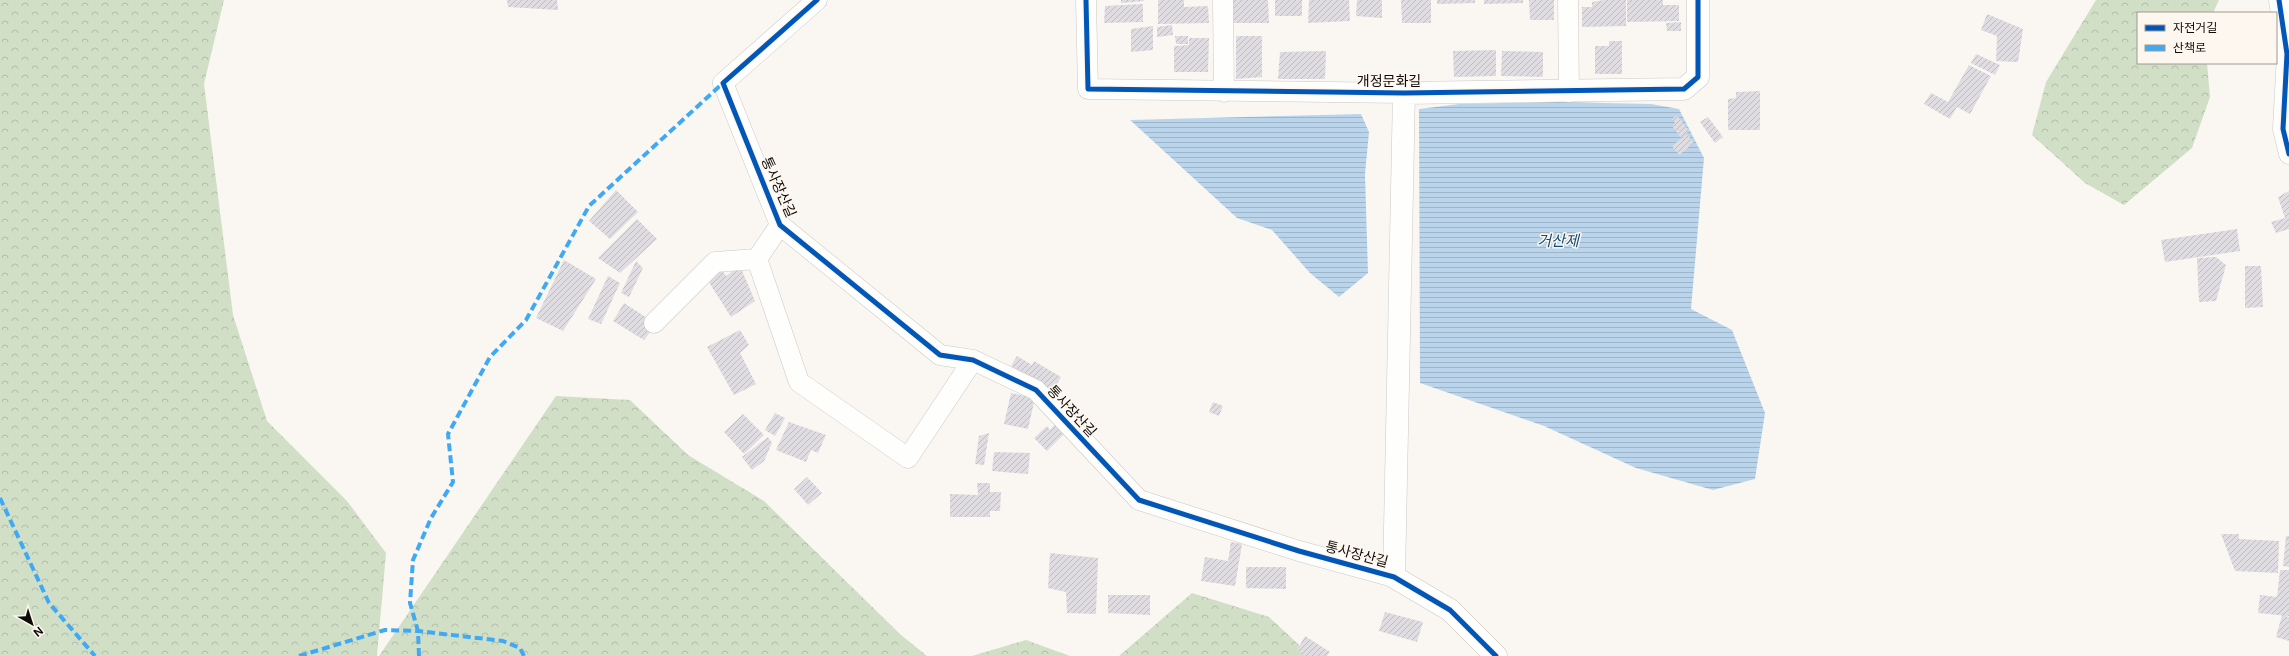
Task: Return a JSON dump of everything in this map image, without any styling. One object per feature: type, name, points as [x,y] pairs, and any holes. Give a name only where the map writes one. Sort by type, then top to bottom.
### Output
[{"type":"street","name":"통사장산길","points":[[817,0],[723,83],[780,225],[940,355],[973,360],[1036,390],[1139,500],[1299,551],[1394,576],[1450,610],[1496,656]]},
{"type":"street","name":"개정문화길","points":[[1086,0],[1088,89],[1224,92],[1404,93],[1569,92],[1684,89],[1698,77],[1698,0]]},
{"type":"street","points":[[1223,0],[1224,92]]},
{"type":"street","points":[[1568,0],[1569,92]]},
{"type":"street","points":[[2279,0],[2287,54],[2283,129],[2289,154]]},
{"type":"street","points":[[1394,576],[1404,93]]},
{"type":"street","points":[[757,259],[780,225]]},
{"type":"street","points":[[654,323],[715,262],[757,259]]},
{"type":"street","points":[[757,259],[799,382],[908,458],[973,360]]},
{"type":"green space","points":[[0,0],[224,0],[204,84],[233,315],[267,421],[347,501],[386,553],[377,656],[0,656]]},
{"type":"green space","points":[[2096,0],[2219,0],[2213,12],[2137,12],[2137,64],[2207,64],[2210,97],[2192,148],[2124,205],[2085,183],[2032,135],[2046,82]]},
{"type":"green space","points":[[556,396],[630,400],[688,455],[764,501],[901,635],[927,656],[379,656]]},
{"type":"green space","points":[[1192,593],[1269,617],[1311,656],[1119,656]]},
{"type":"green space","points":[[1026,640],[1070,656],[972,656]]},
{"type":"water","name":"거산제","points":[[1556,102],[1651,104],[1679,109],[1704,158],[1691,309],[1732,330],[1765,413],[1755,479],[1713,490],[1636,468],[1544,426],[1420,383],[1419,109],[1459,104]]},
{"type":"water","points":[[1361,114],[1369,132],[1365,174],[1368,273],[1339,297],[1310,273],[1272,230],[1237,218],[1130,120]]},
{"type":"building","points":[[507,0],[557,0],[558,10],[508,7]]},
{"type":"building","points":[[1121,0],[1144,0],[1144,1],[1121,3]]},
{"type":"building","points":[[1158,0],[1184,0],[1184,7],[1208,6],[1209,23],[1158,24]]},
{"type":"building","points":[[1227,0],[1268,0],[1269,23],[1227,23]]},
{"type":"building","points":[[1275,0],[1302,0],[1302,16],[1275,16]]},
{"type":"building","points":[[1309,0],[1349,0],[1350,21],[1308,23]]},
{"type":"building","points":[[1357,0],[1382,0],[1382,18],[1356,16]]},
{"type":"building","points":[[1401,0],[1431,0],[1431,23],[1402,23]]},
{"type":"building","points":[[1437,0],[1475,0],[1475,3],[1437,4]]},
{"type":"building","points":[[1484,0],[1523,0],[1523,3],[1484,4]]},
{"type":"building","points":[[1529,0],[1554,0],[1554,20],[1530,20]]},
{"type":"building","points":[[1604,0],[1626,0],[1626,26],[1582,27],[1582,7],[1592,7],[1592,2]]},
{"type":"building","points":[[1627,0],[1663,0],[1663,5],[1679,5],[1679,21],[1627,22]]},
{"type":"building","points":[[1143,4],[1143,22],[1104,23],[1105,6]]},
{"type":"building","points":[[1987,14],[2023,29],[2018,62],[1996,61],[1997,36],[1981,30]]},
{"type":"building","points":[[1681,22],[1681,31],[1667,31],[1666,23]]},
{"type":"building","points":[[1172,25],[1173,35],[1157,37],[1157,27]]},
{"type":"building","points":[[1153,26],[1153,50],[1131,52],[1131,29]]},
{"type":"building","points":[[1175,36],[1188,36],[1188,44],[1176,44]]},
{"type":"building","points":[[1236,36],[1262,36],[1262,77],[1236,79]]},
{"type":"building","points":[[1189,38],[1209,38],[1208,72],[1174,72],[1174,46],[1189,45]]},
{"type":"building","points":[[1609,41],[1622,41],[1622,74],[1595,74],[1595,46],[1609,46]]},
{"type":"building","points":[[1496,50],[1496,76],[1454,77],[1453,51]]},
{"type":"building","points":[[1326,51],[1325,79],[1278,79],[1280,52]]},
{"type":"building","points":[[1502,51],[1543,52],[1543,77],[1501,76]]},
{"type":"building","points":[[1976,54],[2000,65],[1995,75],[1971,63]]},
{"type":"building","points":[[1969,65],[1991,76],[1970,114],[1957,107],[1950,119],[1924,104],[1931,93],[1948,102]]},
{"type":"building","points":[[1760,91],[1760,130],[1728,130],[1728,99],[1736,98],[1736,92]]},
{"type":"building","points":[[1677,115],[1689,131],[1681,138],[1672,126],[1675,123],[1672,119]]},
{"type":"building","points":[[1708,117],[1723,137],[1715,143],[1700,122]]},
{"type":"building","points":[[1687,134],[1694,143],[1679,155],[1672,146]]},
{"type":"building","points":[[616,190],[638,212],[610,239],[589,221]]},
{"type":"building","points":[[2289,191],[2289,229],[2276,233],[2271,222],[2285,218],[2278,197]]},
{"type":"building","points":[[637,219],[657,239],[620,273],[598,258]]},
{"type":"building","points":[[2237,229],[2240,251],[2165,262],[2161,240]]},
{"type":"building","points":[[2216,257],[2226,265],[2216,301],[2199,302],[2197,258]]},
{"type":"building","points":[[564,260],[596,279],[563,331],[536,318]]},
{"type":"building","points":[[636,261],[643,268],[629,297],[621,293]]},
{"type":"building","points":[[740,266],[755,301],[731,317],[705,276],[720,267],[726,276]]},
{"type":"building","points":[[2245,266],[2261,266],[2263,307],[2245,308]]},
{"type":"building","points":[[608,276],[620,283],[601,324],[588,319]]},
{"type":"building","points":[[624,303],[650,320],[653,328],[644,340],[613,321]]},
{"type":"building","points":[[740,330],[749,345],[740,353],[756,384],[734,395],[707,347]]},
{"type":"building","points":[[1017,356],[1032,365],[1034,361],[1061,377],[1053,391],[1011,366]]},
{"type":"building","points":[[1011,393],[1035,398],[1028,429],[1004,424]]},
{"type":"building","points":[[1213,402],[1223,406],[1219,416],[1209,412]]},
{"type":"building","points":[[775,413],[785,418],[775,436],[765,430]]},
{"type":"building","points":[[743,414],[764,435],[744,454],[724,432]]},
{"type":"building","points":[[1058,421],[1068,430],[1047,451],[1034,438],[1047,426],[1050,430]]},
{"type":"building","points":[[789,422],[826,435],[818,453],[811,450],[806,462],[776,450]]},
{"type":"building","points":[[989,433],[984,465],[975,464],[979,436]]},
{"type":"building","points":[[768,437],[772,443],[764,461],[752,470],[742,457]]},
{"type":"building","points":[[994,452],[1030,453],[1028,474],[992,471]]},
{"type":"building","points":[[807,477],[822,493],[808,505],[794,489]]},
{"type":"building","points":[[977,483],[990,483],[990,492],[1001,492],[1000,511],[990,511],[990,517],[950,517],[950,494],[978,495]]},
{"type":"building","points":[[2221,534],[2239,534],[2239,539],[2279,541],[2278,573],[2235,571]]},
{"type":"building","points":[[2286,536],[2289,536],[2289,567],[2283,566]]},
{"type":"building","points":[[1231,542],[1242,544],[1235,586],[1201,581],[1205,557],[1228,561]]},
{"type":"building","points":[[1050,553],[1098,558],[1096,614],[1067,613],[1066,592],[1048,588]]},
{"type":"building","points":[[1246,567],[1286,567],[1286,589],[1246,588]]},
{"type":"building","points":[[2280,570],[2289,570],[2289,616],[2258,613],[2260,595],[2277,597]]},
{"type":"building","points":[[1108,595],[1150,595],[1150,615],[1108,613]]},
{"type":"building","points":[[1385,612],[1423,622],[1417,642],[1379,631]]},
{"type":"building","points":[[2282,615],[2289,617],[2289,641],[2276,637]]},
{"type":"building","points":[[1305,636],[1330,652],[1327,656],[1306,656],[1297,650]]},
{"type":"marked path","points":[[419,656],[418,631],[410,603],[413,560],[431,518],[453,482],[448,434],[490,357],[526,320],[589,206],[723,83]]},
{"type":"marked path","points":[[0,498],[49,603],[95,656]]},
{"type":"marked path","points":[[299,656],[385,630],[418,631],[503,641],[520,648],[524,656]]},
{"type":"cycle path","points":[[817,0],[723,83],[780,225],[940,355],[973,360],[1036,390],[1139,500],[1299,551],[1394,577],[1450,610],[1496,656]]},
{"type":"cycle path","points":[[1086,0],[1088,89],[1404,93],[1684,89],[1698,77],[1698,0]]},
{"type":"cycle path","points":[[2279,0],[2287,54],[2283,129],[2289,154]]}]
